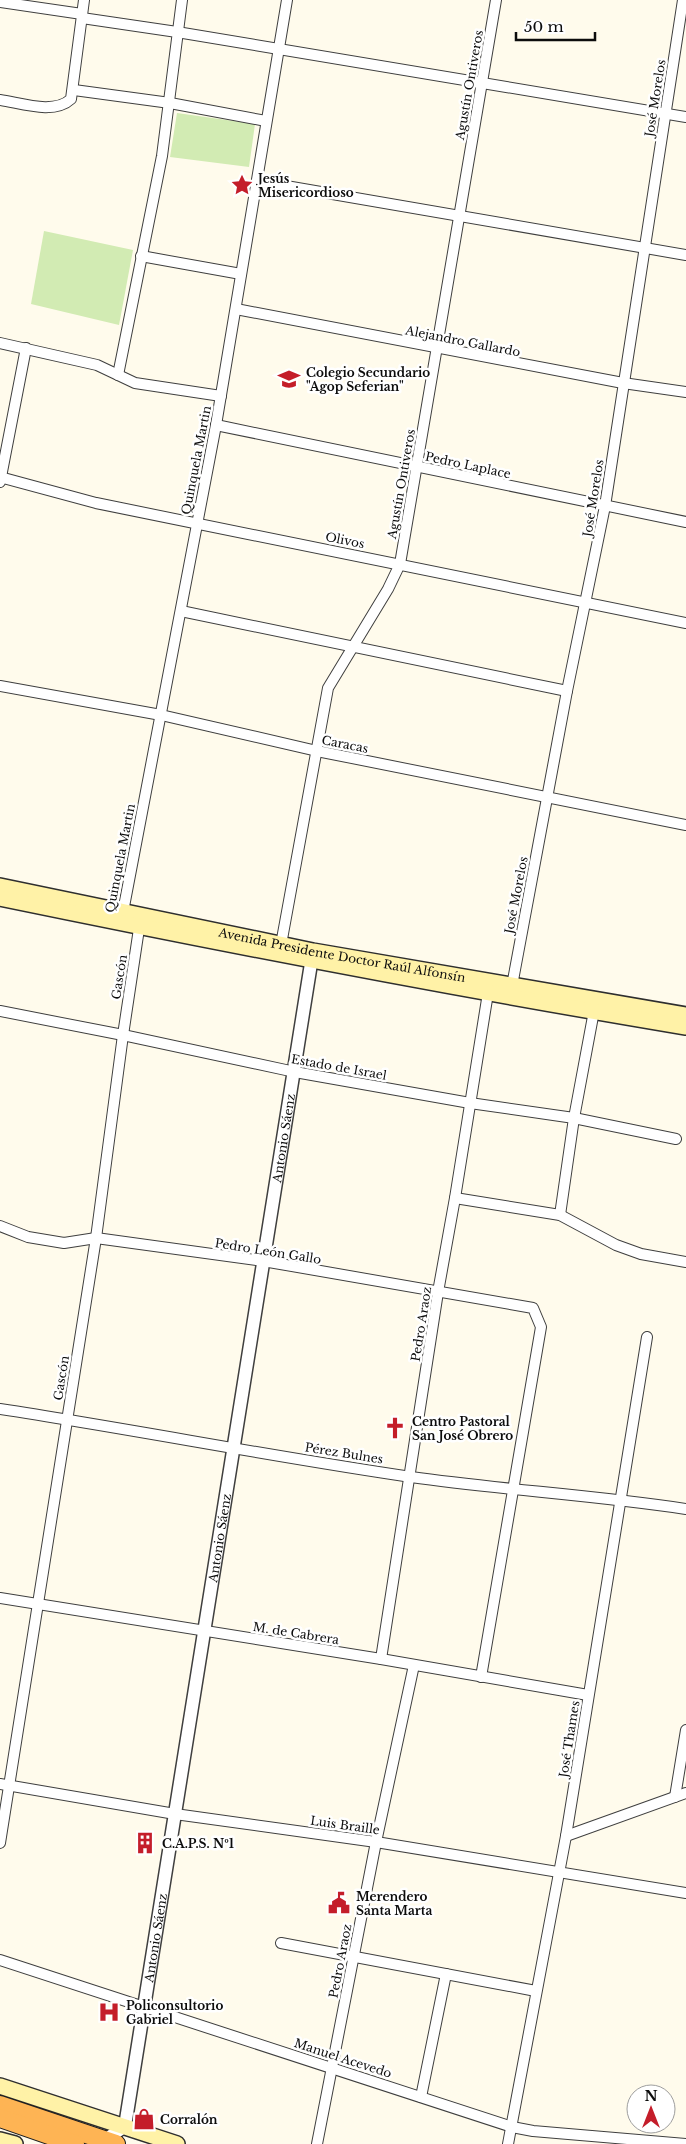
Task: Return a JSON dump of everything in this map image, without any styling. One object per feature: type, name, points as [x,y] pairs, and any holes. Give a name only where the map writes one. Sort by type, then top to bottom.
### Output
[{"type":"highway","points":[[0,2105],[107,2143]]},
{"type":"highway","points":[[0,2118],[75,2144]]},
{"type":"main road","name":"Avenida Presidente Doctor Raúl Alfonsín","points":[[0,886],[121,917],[488,993],[511,991],[594,1011],[686,1026]]},
{"type":"main road","name":"Avenida Presidente Doctor Raúl Alfonsín","points":[[0,898],[121,917]]},
{"type":"main road","name":"Avenida Presidente Doctor Raúl Alfonsín","points":[[312,956],[511,991],[686,1015]]},
{"type":"main road","points":[[0,2086],[177,2144]]},
{"type":"main road","points":[[0,2140],[14,2144]]},
{"type":"street","points":[[0,100],[54,107],[64,106],[71,99],[74,90],[84,0]]},
{"type":"street","points":[[118,375],[162,156],[182,0]]},
{"type":"street","name":"Quinquela Martin","points":[[121,917],[216,425],[287,0]]},
{"type":"street","name":"Agustín Ontiveros","points":[[280,949],[328,688],[388,589],[400,564],[496,0]]},
{"type":"street","name":"José Morelos","points":[[511,991],[567,691],[605,506],[683,0]]},
{"type":"street","points":[[0,2],[686,117]]},
{"type":"street","points":[[74,90],[170,103],[266,121]]},
{"type":"street","points":[[257,181],[686,255]]},
{"type":"street","points":[[141,256],[241,274]]},
{"type":"street","name":"Alejandro Gallardo","points":[[236,309],[438,349],[623,383],[686,392]]},
{"type":"street","points":[[0,343],[97,365],[135,383],[221,396]]},
{"type":"street","points":[[0,480],[26,348]]},
{"type":"street","name":"Pedro Laplace","points":[[216,425],[686,522]]},
{"type":"street","name":"Olivos","points":[[0,480],[96,503],[686,623]]},
{"type":"street","points":[[181,611],[567,691]]},
{"type":"street","name":"Caracas","points":[[0,686],[161,715],[317,750],[686,825]]},
{"type":"street","name":"Gascón","points":[[0,1843],[5,1785],[39,1605],[96,1238],[140,921]]},
{"type":"street","name":"Antonio Sáenz","points":[[125,2126],[312,956]]},
{"type":"street","name":"Pedro Araoz","points":[[381,1659],[411,1476],[438,1292],[456,1198],[488,993]]},
{"type":"street","name":"Estado de Israel","points":[[0,1010],[294,1072],[470,1103],[574,1118],[676,1139]]},
{"type":"street","points":[[560,1215],[574,1118],[594,1011]]},
{"type":"street","points":[[456,1198],[560,1215],[616,1245],[641,1254],[686,1262]]},
{"type":"street","name":"Pedro León Gallo","points":[[0,1226],[28,1237],[64,1243],[96,1238],[263,1261],[533,1308],[541,1327],[514,1490]]},
{"type":"street","name":"José Thames","points":[[508,2144],[566,1836],[647,1337]]},
{"type":"street","name":"Pérez Bulnes","points":[[0,1409],[411,1476],[514,1490],[622,1499],[686,1509]]},
{"type":"street","points":[[480,1677],[514,1490]]},
{"type":"street","name":"M. de Cabrera","points":[[0,1598],[381,1659],[588,1695]]},
{"type":"street","name":"Pedro Araoz","points":[[317,2144],[376,1842],[414,1666]]},
{"type":"street","points":[[675,1797],[686,1730]]},
{"type":"street","name":"Luis Braille","points":[[5,1785],[175,1814],[376,1842],[686,1893]]},
{"type":"street","points":[[566,1836],[686,1793]]},
{"type":"street","points":[[280,1943],[536,1990]]},
{"type":"street","name":"Manuel Acevedo","points":[[0,1960],[512,2127],[533,2131],[686,2144]]},
{"type":"street","points":[[421,2096],[446,1974]]},
{"type":"street","points":[[107,2143],[125,2126]]},
{"type":"green space","points":[[177,113],[255,124],[249,167],[170,157]]},
{"type":"green space","points":[[44,231],[133,250],[119,325],[31,304]]},
{"type":"place","name":"Jesús Misericordioso","points":[[242,185]]},
{"type":"place","name":"Colegio Secundario \"Agop Seferian\"","points":[[289,379]]},
{"type":"place","name":"Centro Pastoral San José Obrero","points":[[395,1428]]},
{"type":"place","name":"C.A.P.S. Nº1","points":[[145,1843]]},
{"type":"place","name":"Merendero Santa Marta","points":[[339,1903]]},
{"type":"place","name":"Policonsultorio Gabriel","points":[[109,2012]]},
{"type":"place","name":"Corralón","points":[[144,2119]]}]
